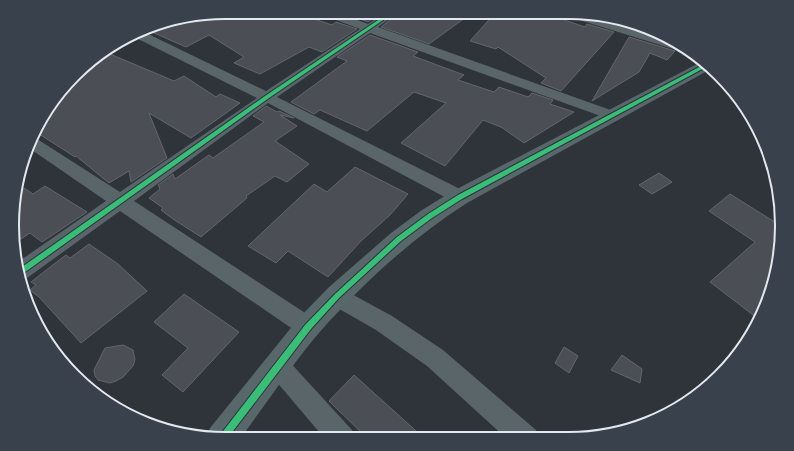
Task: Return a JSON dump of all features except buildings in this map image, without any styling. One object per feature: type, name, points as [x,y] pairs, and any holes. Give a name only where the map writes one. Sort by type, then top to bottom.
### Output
[{"type":"street","points":[[344,19],[614,116]]},
{"type":"street","points":[[24,269],[267,97],[383,19]]},
{"type":"street","points":[[593,21],[662,41]]},
{"type":"street","points":[[142,37],[267,97],[460,197]]},
{"type":"street","points":[[226,432],[308,327],[337,296],[399,239],[430,216],[460,197],[702,68]]},
{"type":"street","points":[[36,144],[308,327]]},
{"type":"street","points":[[337,296],[384,323],[435,358],[520,432]]},
{"type":"street","points":[[278,366],[338,432]]},
{"type":"cycle path","points":[[24,269],[267,97],[383,19]]},
{"type":"cycle path","points":[[226,432],[308,327],[337,296],[399,239],[430,216],[460,197],[702,68]]}]
